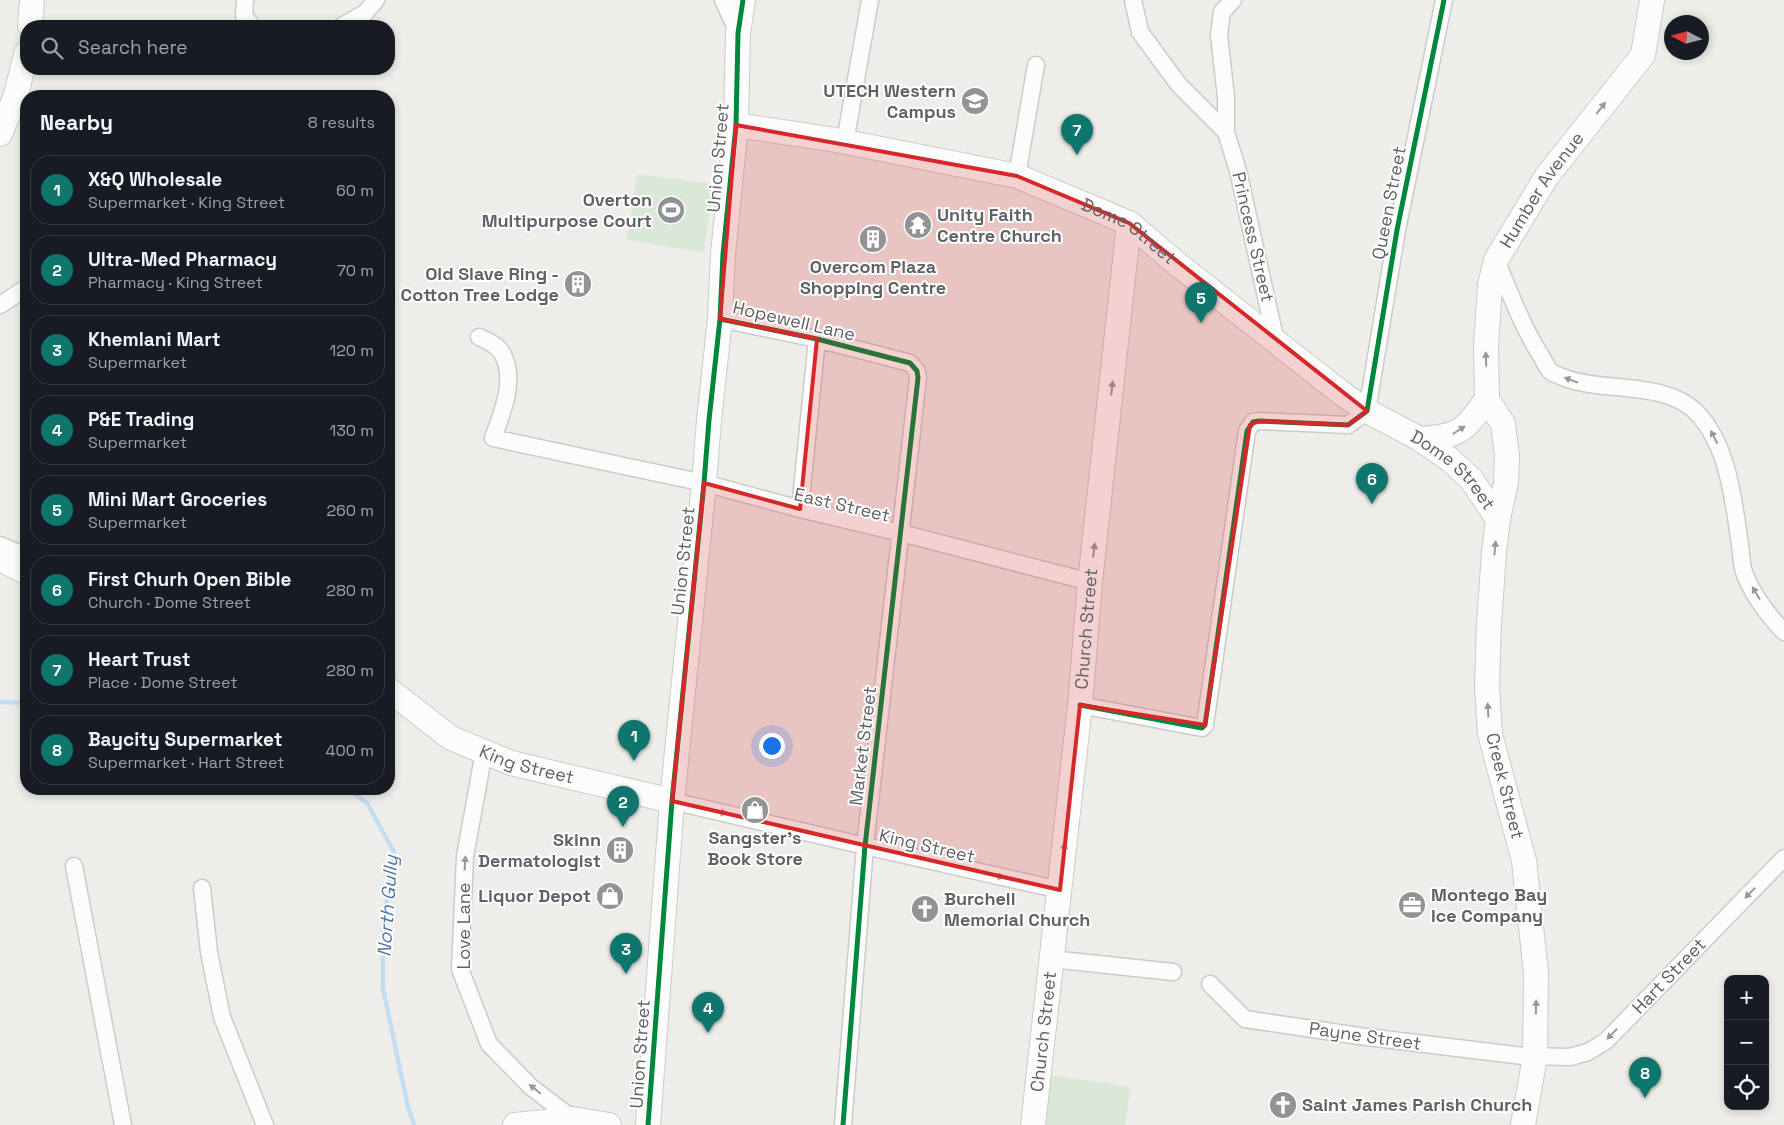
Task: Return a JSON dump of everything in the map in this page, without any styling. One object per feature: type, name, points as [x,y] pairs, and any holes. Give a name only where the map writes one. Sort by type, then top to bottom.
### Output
[{"type":"street","points":[[30,20],[32,0]]},
{"type":"street","points":[[244,0],[244,16],[247,20]]},
{"type":"street","points":[[353,20],[365,13],[376,0]]},
{"type":"street","points":[[723,0],[738,33]]},
{"type":"street","name":"Union Street","points":[[648,1125],[672,801],[720,318],[723,254],[736,125],[738,33],[743,0]]},
{"type":"street","points":[[845,142],[870,0]]},
{"type":"street","name":"Princess Street","points":[[1133,0],[1140,32],[1179,84],[1226,132]]},
{"type":"street","name":"Princess Street","points":[[1233,0],[1222,12],[1219,35],[1226,97],[1226,132],[1238,171],[1276,342]]},
{"type":"street","name":"Queen Street","points":[[1367,411],[1397,230],[1444,0]]},
{"type":"street","name":"Humber Avenue","points":[[1487,399],[1486,347],[1490,286],[1496,260],[1547,176],[1643,55],[1652,0]]},
{"type":"street","points":[[1017,176],[1036,65]]},
{"type":"street","points":[[0,134],[16,95],[21,75]]},
{"type":"street","name":"Dome Street","points":[[736,125],[845,142],[1017,176],[1130,223],[1176,263],[1340,392],[1367,411],[1420,440],[1449,459],[1471,479],[1498,519]]},
{"type":"street","name":"Church Street","points":[[1033,1125],[1080,705],[1090,582],[1130,223]]},
{"type":"street","points":[[1496,260],[1518,313],[1552,373],[1578,382],[1658,393],[1685,403],[1698,414],[1708,427],[1720,450],[1732,492],[1743,569],[1754,591],[1781,622]]},
{"type":"street","points":[[0,305],[20,292]]},
{"type":"street","name":"Hopewell Lane","points":[[720,318],[817,339],[910,363],[916,371]]},
{"type":"street","name":"East Street","points":[[478,336],[493,344],[503,354],[507,371],[506,401],[493,438],[704,483],[1090,582]]},
{"type":"street","points":[[800,509],[817,339]]},
{"type":"street","name":"Market Street","points":[[843,1125],[865,846],[918,378],[916,371]]},
{"type":"street","points":[[1420,440],[1446,438],[1461,430],[1469,423],[1487,399]]},
{"type":"street","name":"Creek Street","points":[[1487,399],[1503,424],[1507,456],[1506,483],[1498,519],[1489,624],[1487,687],[1490,734],[1524,861],[1536,973],[1535,1056],[1523,1125]]},
{"type":"street","points":[[1080,705],[1202,728],[1205,726],[1247,431],[1253,422],[1259,421],[1348,425],[1367,411]]},
{"type":"street","points":[[0,545],[20,553]]},
{"type":"street","points":[[0,559],[20,569]]},
{"type":"street","name":"King Street","points":[[395,695],[451,738],[510,762],[1060,890]]},
{"type":"street","name":"Love Lane","points":[[484,752],[465,856],[460,970],[489,1044],[531,1087],[573,1118]]},
{"type":"street","name":"Hart Street","points":[[1535,1056],[1570,1057],[1588,1052],[1606,1041],[1784,858]]},
{"type":"street","points":[[74,866],[123,1125]]},
{"type":"street","points":[[202,888],[209,952],[222,1017],[265,1125]]},
{"type":"street","points":[[1051,959],[1174,972]]},
{"type":"street","name":"Payne Street","points":[[1210,984],[1245,1019],[1359,1036],[1535,1056]]},
{"type":"street","points":[[515,1125],[573,1118],[609,1125]]},
{"type":"highlighted area","points":[[736,125],[1017,176],[1129,223],[1367,411],[1348,425],[1259,421],[1250,425],[1205,725],[1080,705],[1060,890],[672,801],[704,483],[800,509],[817,339],[720,319]]},
{"type":"green space","name":"Overton Multipurpose Court","points":[[637,174],[713,184],[704,253],[627,240]]},
{"type":"green space","points":[[1051,1075],[1131,1087],[1125,1125],[1044,1125]]},
{"type":"waterway","name":"North Gully","points":[[0,702],[20,703]]},
{"type":"waterway","name":"North Gully","points":[[356,795],[367,803],[394,852],[383,928],[383,989],[408,1107],[414,1125]]},
{"type":"cycle path","points":[[648,1125],[672,801],[720,319],[723,254],[736,125],[738,33],[743,0]]},
{"type":"cycle path","points":[[1080,705],[1202,728],[1205,725],[1247,431],[1253,422],[1259,421],[1348,425],[1367,411],[1397,230],[1444,0]]},
{"type":"cycle path","points":[[720,319],[817,339],[910,363],[917,371],[918,378],[865,846],[843,1125]]},
{"type":"place","name":"UTECH Western Campus","points":[[975,101]]},
{"type":"place","name":"Heart Trust","points":[[1077,155]]},
{"type":"place","name":"Overton Multipurpose Court","points":[[671,210]]},
{"type":"place","name":"Unity Faith Centre Church","points":[[918,225]]},
{"type":"place","name":"Overcom Plaza Shopping Centre","points":[[873,239]]},
{"type":"place","name":"Old Slave Ring - Cotton Tree Lodge","points":[[578,284]]},
{"type":"place","name":"Mini Mart Groceries","points":[[1201,323]]},
{"type":"place","name":"First Churh Open Bible","points":[[1372,504]]},
{"type":"place","name":"X&Q Wholesale","points":[[634,761]]},
{"type":"place","name":"Sangster's Book Store","points":[[755,810]]},
{"type":"place","name":"Ultra-Med Pharmacy","points":[[623,827]]},
{"type":"place","name":"Skinn Dermatologist","points":[[620,850]]},
{"type":"place","name":"Liquor Depot","points":[[610,896]]},
{"type":"place","name":"Montego Bay Ice Company","points":[[1412,905]]},
{"type":"place","name":"Burchell Memorial Church","points":[[925,909]]},
{"type":"place","name":"Khemlani Mart","points":[[626,974]]},
{"type":"place","name":"P&E Trading","points":[[708,1033]]},
{"type":"place","name":"Baycity Supermarket","points":[[1645,1098]]},
{"type":"place","name":"Saint James Parish Church","points":[[1283,1105]]}]
